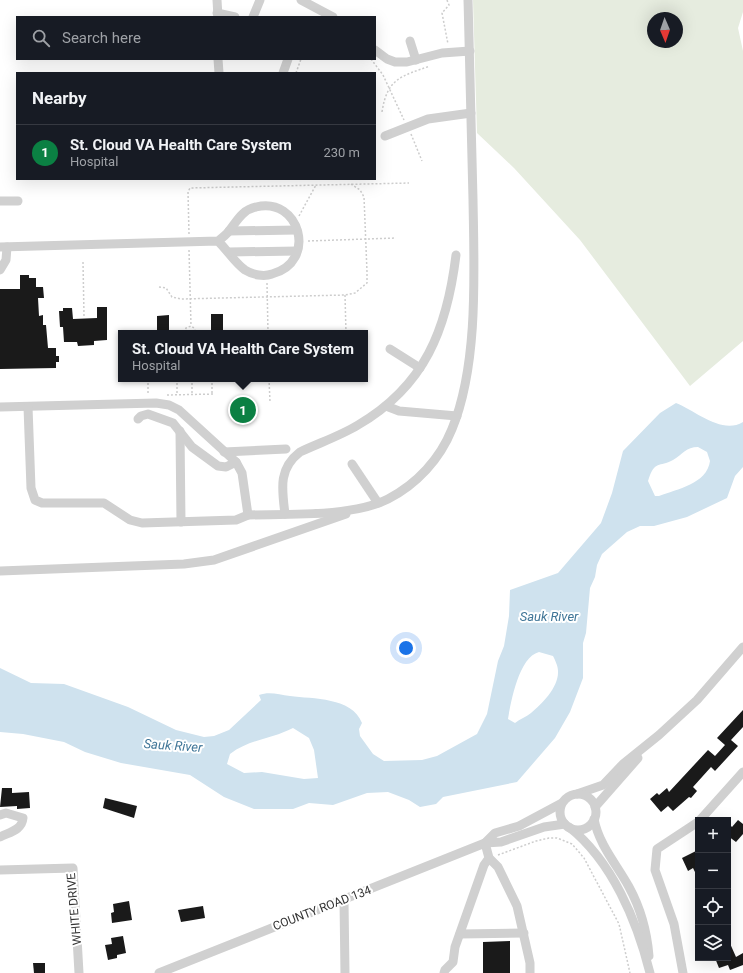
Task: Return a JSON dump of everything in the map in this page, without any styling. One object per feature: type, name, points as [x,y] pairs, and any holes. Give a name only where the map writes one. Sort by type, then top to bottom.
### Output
[{"type":"street","points":[[217,0],[218,15]]},
{"type":"street","points":[[253,16],[260,0]]},
{"type":"street","points":[[301,0],[321,4],[332,16]]},
{"type":"street","points":[[0,571],[184,564],[214,560],[378,503],[400,492],[422,475],[441,450],[451,431],[457,416],[466,376],[474,280],[468,0]]},
{"type":"street","points":[[410,41],[416,60]]},
{"type":"street","points":[[376,51],[387,59],[395,62],[416,60],[449,52],[470,51]]},
{"type":"street","points":[[218,60],[218,72]]},
{"type":"street","points":[[283,72],[288,60]]},
{"type":"street","points":[[385,136],[407,126],[428,119],[471,113]]},
{"type":"street","points":[[0,201],[18,201]]},
{"type":"street","points":[[0,270],[6,260],[4,247],[218,241],[229,232],[236,220],[244,212],[255,207],[267,206],[278,208],[288,215],[297,230],[299,246],[289,266],[268,276],[256,275],[246,270],[218,241]]},
{"type":"street","points":[[229,232],[297,230]]},
{"type":"street","points":[[229,252],[297,251]]},
{"type":"street","points":[[285,514],[283,477],[286,467],[292,458],[300,452],[358,426],[386,406],[411,382],[436,338],[443,321],[450,296],[456,255]]},
{"type":"street","points":[[390,349],[420,368]]},
{"type":"street","points":[[0,407],[156,403],[169,405],[189,417],[236,462],[242,473],[248,515]]},
{"type":"street","points":[[386,406],[399,411],[457,416]]},
{"type":"street","points":[[28,407],[31,488],[35,500],[42,503],[104,503],[130,520],[142,523],[236,520],[248,515],[359,509]]},
{"type":"street","points":[[138,419],[144,414],[155,415],[173,423],[192,447],[212,463],[222,467],[236,462]]},
{"type":"street","points":[[180,430],[181,522]]},
{"type":"street","points":[[224,452],[286,449]]},
{"type":"street","points":[[352,464],[378,503]]},
{"type":"street","points":[[650,973],[636,930],[612,879],[588,845],[567,826],[560,812],[562,803],[568,797],[602,785],[623,764],[659,735],[697,700],[743,647]]},
{"type":"street","points":[[650,973],[647,935],[640,912],[630,888],[601,841],[594,819],[595,807],[659,735]]},
{"type":"street","points":[[703,817],[743,772]]},
{"type":"street","points":[[577,794],[586,796],[595,807]]},
{"type":"street","name":"COUNTY ROAD 134","points":[[485,843],[495,834],[519,826],[562,803]]},
{"type":"street","points":[[0,815],[11,814],[23,818],[20,828],[0,836]]},
{"type":"street","points":[[567,826],[583,829],[591,824],[594,819]]},
{"type":"street","points":[[683,973],[677,935],[654,863],[657,849],[695,824]]},
{"type":"street","name":"COUNTY ROAD 134","points":[[159,973],[344,901],[485,843],[501,842],[544,827],[567,826]]},
{"type":"street","points":[[485,843],[489,858],[498,867],[517,906],[530,963],[530,973]]},
{"type":"street","points":[[444,973],[452,962],[484,865],[489,858]]},
{"type":"street","name":"WHITE DRIVE","points":[[0,870],[73,868],[78,973]]},
{"type":"street","points":[[344,901],[345,973]]},
{"type":"street","points":[[460,934],[524,933]]},
{"type":"path","points":[[447,0],[449,6],[442,13],[449,52]]},
{"type":"path","points":[[296,72],[301,60]]},
{"type":"path","points":[[372,60],[383,75],[422,161]]},
{"type":"path","points":[[382,112],[390,90],[399,78],[436,64]]},
{"type":"path","points":[[195,330],[191,326],[190,299],[188,192],[190,188],[410,183]]},
{"type":"path","points":[[159,287],[166,288],[176,299],[344,295],[355,293],[367,283],[366,239],[364,197],[360,190],[351,184]]},
{"type":"path","points":[[298,217],[316,185]]},
{"type":"path","points":[[305,241],[396,238]]},
{"type":"path","points":[[83,262],[84,316]]},
{"type":"path","points":[[267,281],[268,330]]},
{"type":"path","points":[[344,295],[346,330]]},
{"type":"path","points":[[186,330],[186,328],[191,326]]},
{"type":"path","points":[[148,382],[148,396]]},
{"type":"path","points":[[177,382],[177,395]]},
{"type":"path","points":[[192,382],[192,395]]},
{"type":"path","points":[[212,382],[212,394]]},
{"type":"path","points":[[269,382],[270,402]]},
{"type":"path","points":[[489,858],[536,841],[549,838],[557,838],[572,844],[584,858],[619,924],[630,973]]},
{"type":"shaded area","points":[[473,0],[743,0],[743,12],[738,28],[743,51],[743,341],[690,386],[580,240],[514,168],[477,133]]},
{"type":"water","name":"Sauk River","points":[[676,403],[718,424],[726,426],[743,422],[743,467],[735,476],[727,498],[687,517],[654,526],[640,526],[627,532],[602,554],[590,588],[586,633],[583,643],[583,678],[570,712],[555,738],[517,782],[443,797],[436,804],[420,807],[409,800],[388,792],[367,793],[333,805],[309,803],[293,809],[254,809],[224,797],[190,775],[121,763],[85,752],[64,742],[23,734],[0,732],[0,668],[31,683],[64,684],[128,707],[176,730],[204,737],[214,736],[229,730],[261,700],[259,695],[271,693],[331,701],[350,708],[357,714],[362,723],[359,729],[360,736],[373,754],[384,761],[422,760],[437,756],[477,734],[487,714],[498,661],[504,646],[509,616],[510,590],[558,573],[601,523],[612,493],[623,451],[660,413]],"holes":[[[698,447],[707,452],[710,461],[708,469],[703,475],[682,488],[655,496],[648,481],[655,467],[673,460],[687,450]],[[539,652],[553,656],[558,667],[558,677],[553,689],[545,700],[531,713],[515,723],[508,719],[511,702],[521,671],[526,662]],[[293,728],[309,738],[314,750],[318,778],[304,779],[262,772],[244,773],[227,764],[230,754],[245,745]]]},
{"type":"building","points":[[20,275],[29,275],[29,278],[36,278],[36,287],[43,287],[44,298],[38,298],[39,316],[43,315],[43,325],[46,325],[48,348],[56,348],[56,356],[59,356],[59,362],[56,362],[56,368],[0,369],[0,289],[20,289]]},
{"type":"building","points":[[97,307],[107,307],[107,340],[94,341],[94,345],[78,346],[77,342],[64,342],[63,327],[60,327],[59,311],[63,311],[63,308],[72,308],[73,319],[97,318]]},
{"type":"building","points":[[211,314],[223,314],[223,330],[211,330]]},
{"type":"building","points":[[169,315],[169,330],[157,330],[157,316]]},
{"type":"building","points":[[743,710],[743,727],[731,740],[738,746],[715,771],[711,767],[693,787],[697,791],[691,798],[689,797],[673,811],[668,806],[661,812],[650,799],[657,793],[659,795],[667,788],[669,792],[708,750],[715,756],[725,745],[717,738]]},
{"type":"building","points":[[2,788],[12,788],[12,793],[29,792],[30,808],[17,809],[17,806],[0,807]]},
{"type":"building","points":[[105,798],[137,806],[134,818],[103,808]]},
{"type":"building","points":[[738,820],[743,824],[743,834],[736,842],[731,838],[731,826],[732,827]]},
{"type":"building","points":[[695,852],[695,872],[693,868],[688,871],[682,858]]},
{"type":"building","points":[[129,901],[132,920],[112,923],[111,913],[114,912],[113,904]]},
{"type":"building","points":[[203,906],[205,918],[181,922],[178,910]]},
{"type":"building","points":[[123,936],[126,953],[117,955],[117,958],[108,960],[105,945],[112,944],[111,938]]},
{"type":"building","points":[[510,941],[510,973],[483,973],[483,942]]},
{"type":"building","points":[[731,946],[736,957],[743,953],[743,965],[730,970],[728,965],[719,968],[716,961],[731,961]]},
{"type":"building","points":[[33,963],[45,963],[45,973],[34,973]]},
{"type":"place","name":"St. Cloud VA Health Care System","points":[[243,410]]}]
